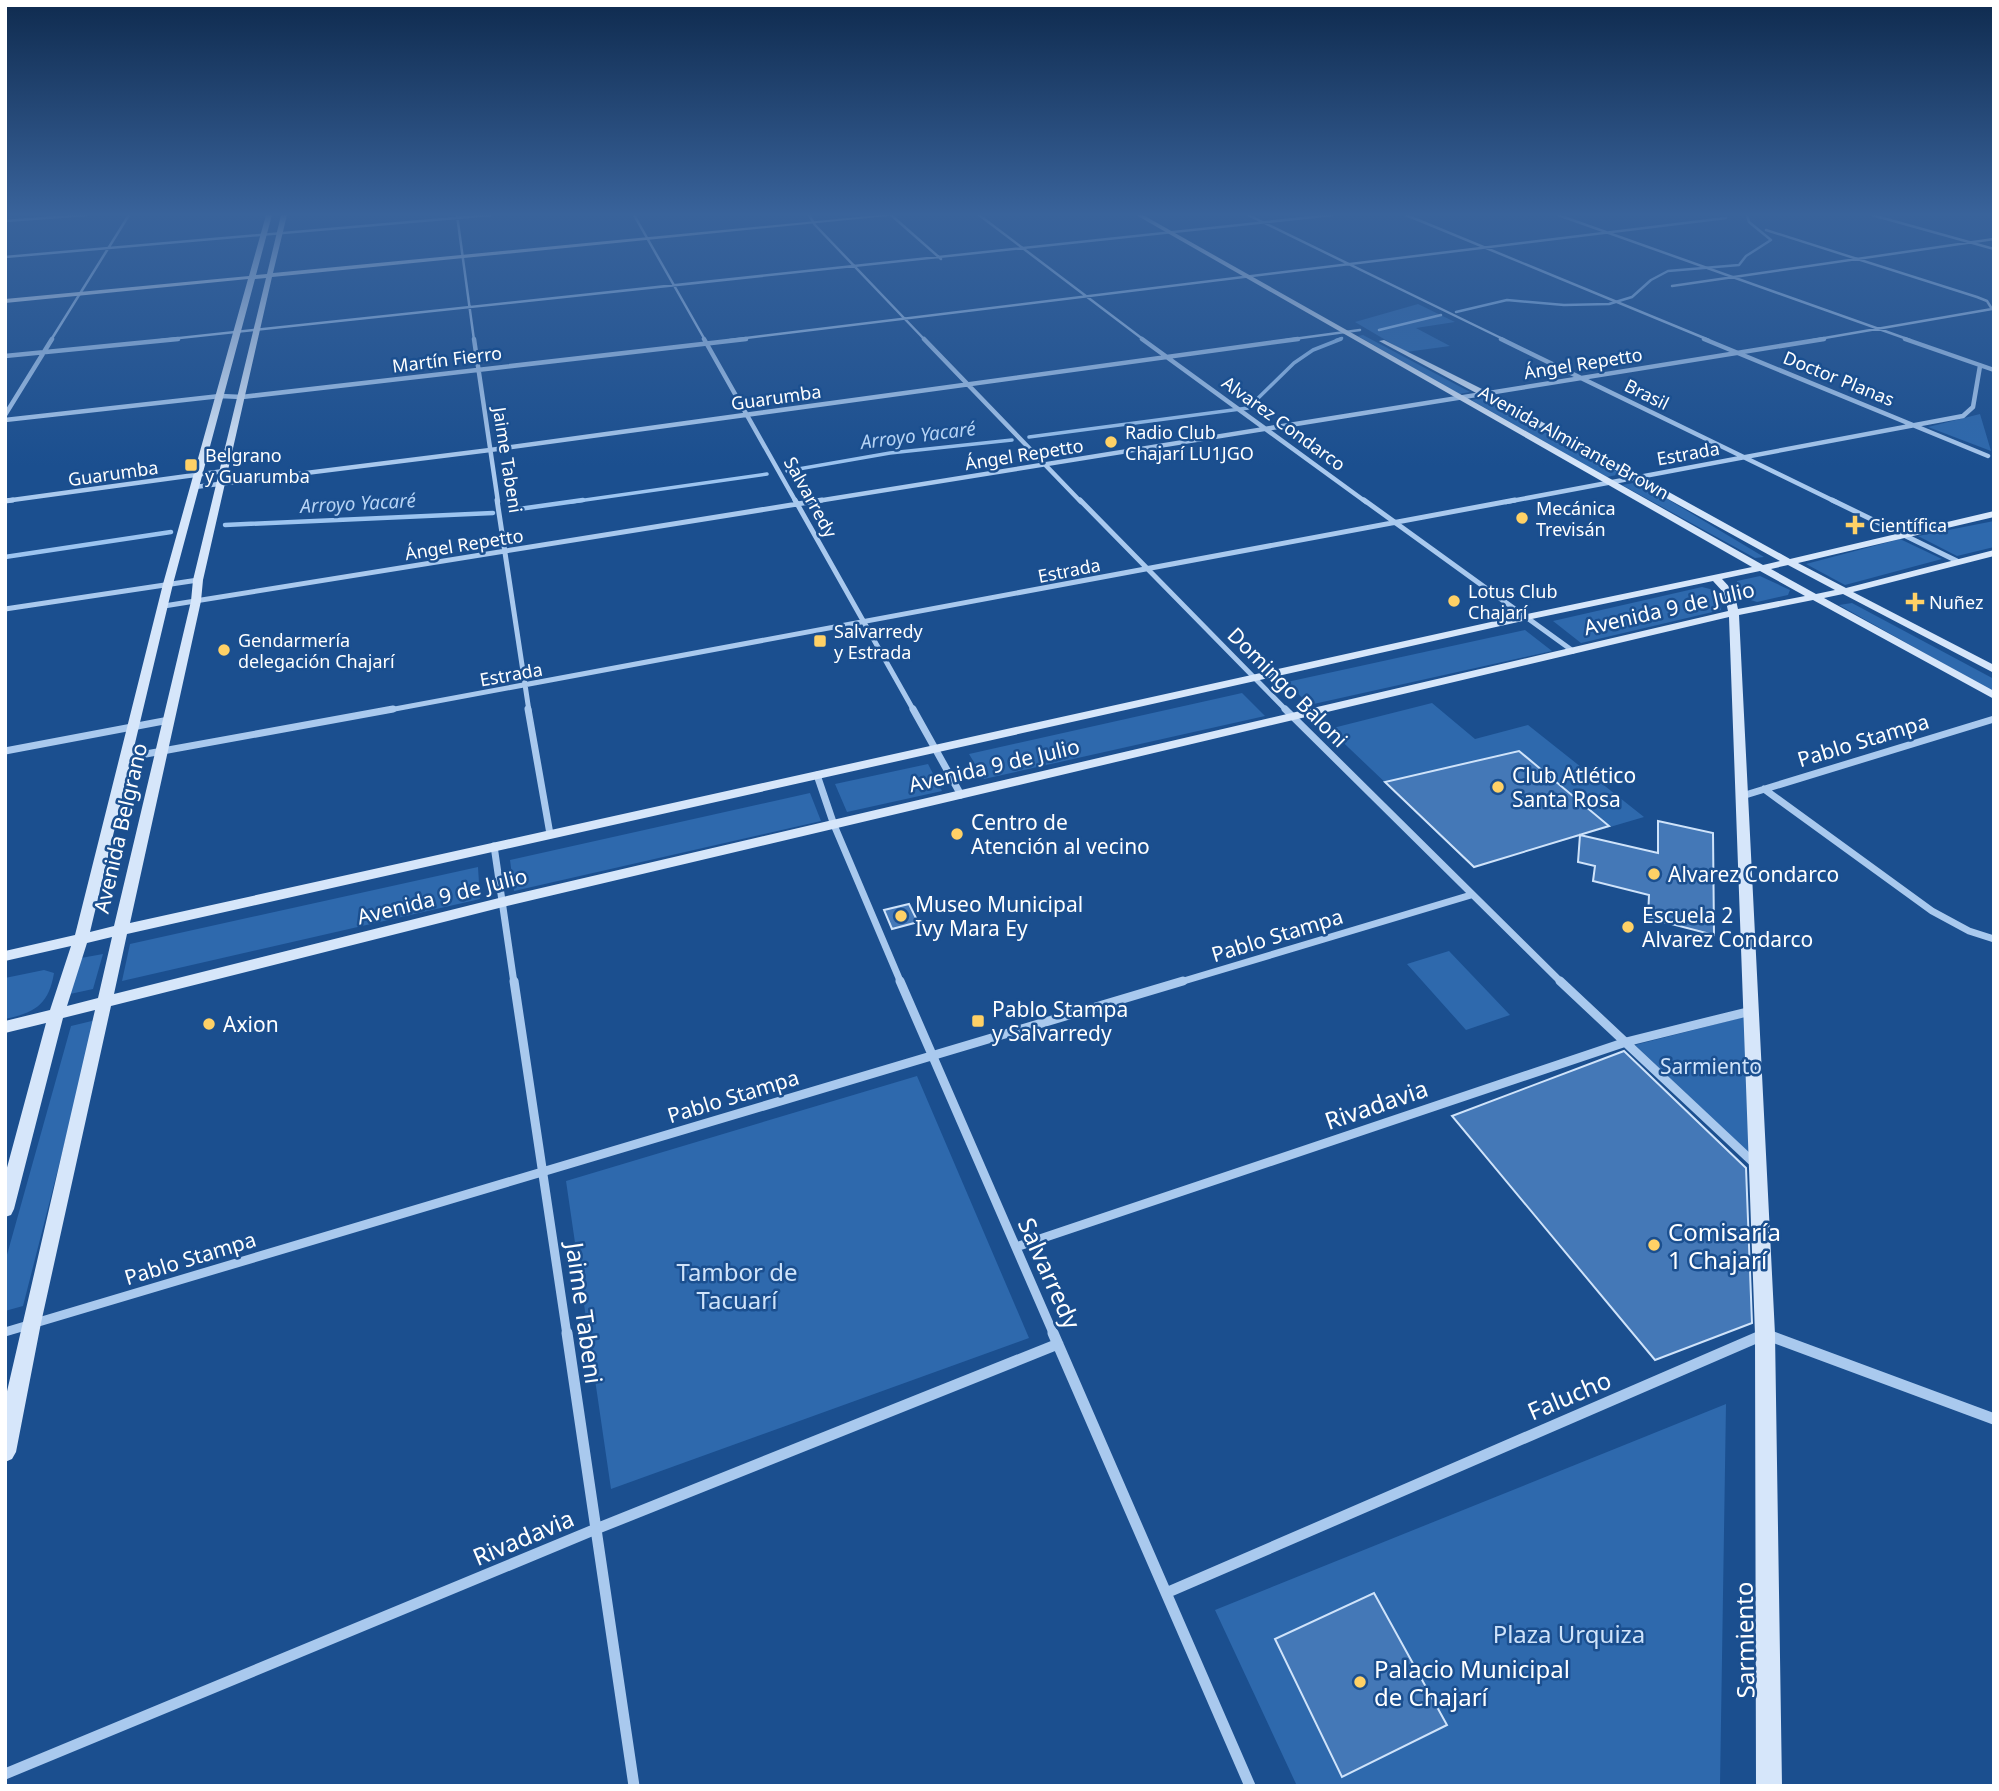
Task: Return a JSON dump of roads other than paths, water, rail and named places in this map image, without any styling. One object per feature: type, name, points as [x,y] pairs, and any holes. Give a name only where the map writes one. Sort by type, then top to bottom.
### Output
[{"type":"main road","points":[[5,302],[37,299]]},
{"type":"main road","name":"Avenida Belgrano","points":[[5,1209],[55,1015],[81,939],[168,584],[245,299]]},
{"type":"main road","name":"Avenida Belgrano","points":[[5,1452],[31,1324],[106,1003],[119,930],[265,299]]},
{"type":"main road","name":"Avenida Almirante Brown","points":[[1288,299],[1458,397],[1994,696]]},
{"type":"main road","name":"Avenida Almirante Brown","points":[[1303,299],[1994,670]]},
{"type":"main road","name":"Avenida 9 de Julio","points":[[5,956],[1527,617],[1789,562],[1994,514]]},
{"type":"main road","name":"Avenida 9 de Julio","points":[[5,1027],[503,902],[1734,613],[1845,591],[1994,553]]},
{"type":"main road","name":"Sarmiento","points":[[1715,578],[1729,592],[1734,613],[1753,1010],[1765,1334],[1769,1786]]},
{"type":"street","points":[[5,415],[78,299]]},
{"type":"street","name":"Jaime Tabeni","points":[[469,299],[489,450],[502,516],[504,552],[523,686],[551,834]]},
{"type":"street","points":[[5,356],[567,299]]},
{"type":"street","name":"Salvarredy","points":[[680,299],[961,795]]},
{"type":"street","name":"Domingo Baloni","points":[[884,299],[1292,717],[1471,895],[1759,1168]]},
{"type":"street","name":"Martín Fierro","points":[[5,420],[220,396],[242,397],[1069,299]]},
{"type":"street","name":"Alvarez Condarco","points":[[1092,299],[1166,357],[1573,651]]},
{"type":"street","name":"Brasil","points":[[1420,299],[1957,561]]},
{"type":"street","name":"Doctor Planas","points":[[1609,299],[1988,457]]},
{"type":"street","points":[[1796,299],[1994,370]]},
{"type":"street","name":"Ángel Repetto","points":[[164,606],[1582,378],[1992,309],[1987,301],[1982,299]]},
{"type":"street","name":"Guarumba","points":[[195,487],[489,450],[1360,330]]},
{"type":"street","name":"Estrada","points":[[124,758],[862,623],[1963,416],[1973,407],[1980,366]]},
{"type":"street","name":"Guarumba","points":[[5,501],[224,471]]},
{"type":"street","points":[[5,609],[198,580]]},
{"type":"street","name":"Pablo Stampa","points":[[1742,796],[1994,719]]},
{"type":"street","points":[[5,751],[169,720]]},
{"type":"street","name":"Salvarredy","points":[[817,775],[834,825],[932,1056],[1250,1786]]},
{"type":"street","points":[[1764,789],[1932,911],[1960,927],[1994,939]]},
{"type":"street","name":"Jaime Tabeni","points":[[494,846],[634,1786]]},
{"type":"street","name":"Pablo Stampa","points":[[5,1332],[1471,895]]},
{"type":"street","name":"Rivadavia","points":[[1016,1247],[1626,1042],[1753,1010]]},
{"type":"street","points":[[1765,1334],[1994,1419]]},
{"type":"street","name":"Falucho","points":[[1166,1593],[1765,1334]]},
{"type":"street","name":"Rivadavia","points":[[5,1774],[596,1529],[1058,1344]]},
{"type":"waterway","name":"Arroyo Yacaré","points":[[1456,312],[1507,300],[1564,305],[1609,304],[1627,299]]},
{"type":"waterway","name":"Arroyo Yacaré","points":[[1379,330],[1441,315]]},
{"type":"waterway","name":"Arroyo Yacaré","points":[[1336,340],[1342,338]]},
{"type":"waterway","name":"Arroyo Yacaré","points":[[1029,437],[1248,408],[1294,363],[1313,350],[1341,339]]},
{"type":"waterway","name":"Arroyo Yacaré","points":[[787,471],[890,453],[1012,440]]},
{"type":"waterway","name":"Arroyo Yacaré","points":[[571,502],[767,474]]},
{"type":"waterway","name":"Arroyo Yacaré","points":[[512,510],[583,500]]},
{"type":"waterway","name":"Arroyo Yacaré","points":[[225,525],[493,513]]},
{"type":"waterway","name":"Arroyo Yacaré","points":[[5,557],[171,532]]},
{"type":"place","name":"Radio Club Chajarí LU1JGO","points":[[1111,442]]},
{"type":"place","name":"Belgrano y Guarumba","points":[[191,465]]},
{"type":"place","name":"Mecánica Trevisán","points":[[1522,518]]},
{"type":"place","name":"Científica","points":[[1855,525]]},
{"type":"place","name":"Lotus Club Chajarí","points":[[1454,601]]},
{"type":"place","name":"Nuñez","points":[[1915,602]]},
{"type":"place","name":"Salvarredy y Estrada","points":[[820,641]]},
{"type":"place","name":"Gendarmería delegación Chajarí","points":[[224,650]]},
{"type":"place","name":"Club Atlético Santa Rosa","points":[[1498,787]]},
{"type":"place","name":"Centro de Atención al vecino","points":[[957,834]]},
{"type":"place","name":"Alvarez Condarco","points":[[1654,874]]},
{"type":"place","name":"Museo Municipal Ivy Mara Ey","points":[[901,916]]},
{"type":"place","name":"Escuela 2 Alvarez Condarco","points":[[1628,927]]},
{"type":"place","name":"Pablo Stampa y Salvarredy","points":[[978,1021]]},
{"type":"place","name":"Axion","points":[[209,1024]]},
{"type":"place","name":"Comisaría 1 Chajarí","points":[[1654,1245]]},
{"type":"place","name":"Palacio Municipal de Chajarí","points":[[1360,1682]]},
{"type":"park label","name":"Tambor de Tacuarí","points":[[737,1285]]},
{"type":"park label","name":"Plaza Urquiza","points":[[1569,1633]]}]
